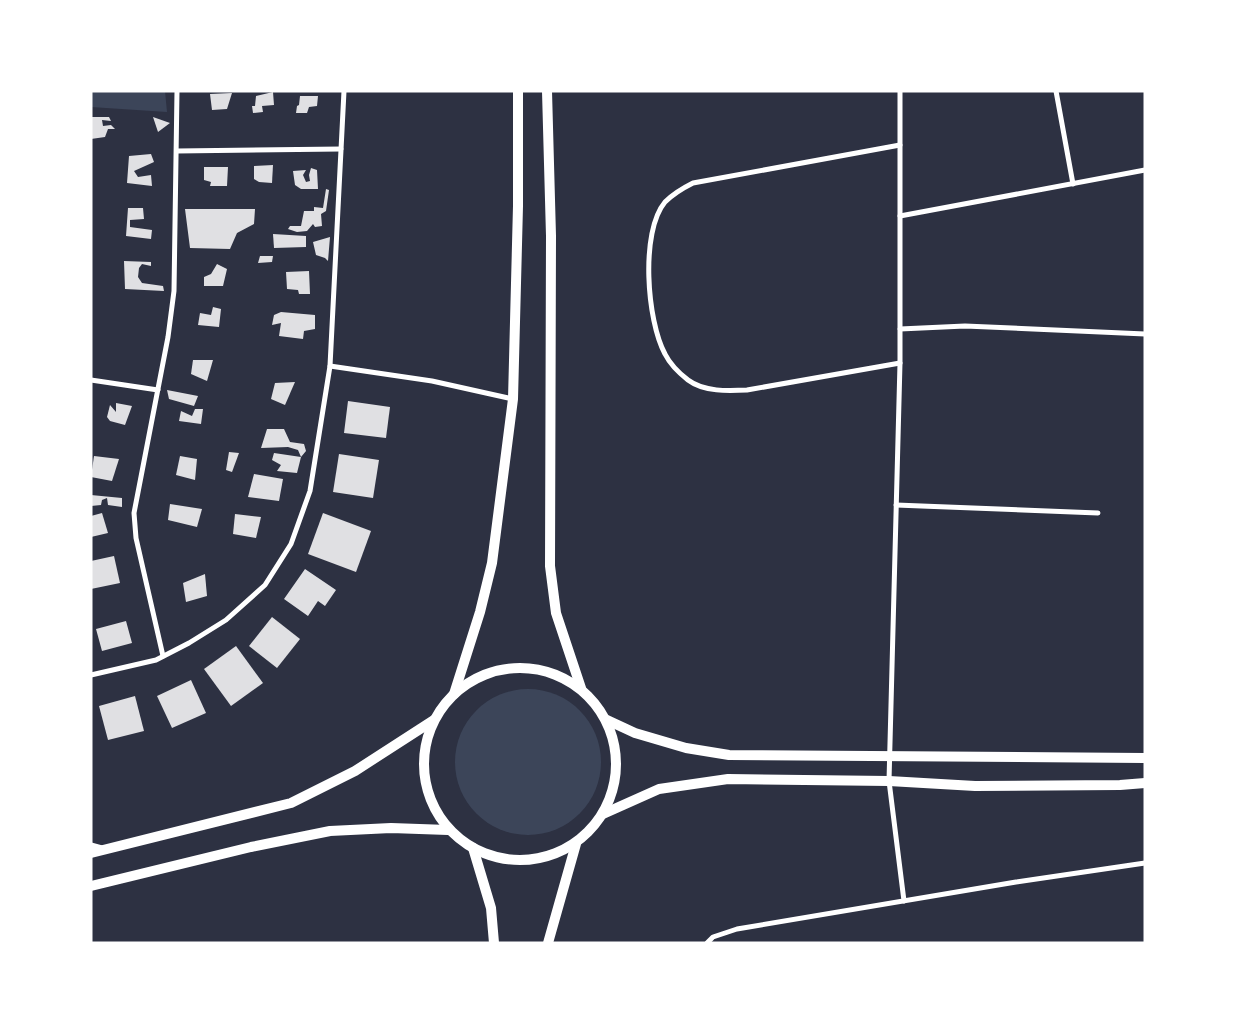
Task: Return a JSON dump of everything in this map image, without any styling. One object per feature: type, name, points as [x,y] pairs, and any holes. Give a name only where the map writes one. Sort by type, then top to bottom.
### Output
[{"type":"main road","points":[[454,694],[480,612],[492,563],[513,399],[518,216],[518,91]]},
{"type":"main road","points":[[547,91],[551,236],[550,566],[556,613],[581,688]]},
{"type":"main road","points":[[518,668],[544,670],[565,678],[581,688],[596,704],[607,720],[617,756],[615,786],[603,814],[588,833],[576,844],[534,860],[499,858],[473,848],[448,830],[435,810],[424,777],[426,743],[434,720],[454,694],[485,674],[518,668]]},
{"type":"main road","points":[[91,853],[291,803],[355,771],[434,720]]},
{"type":"main road","points":[[607,720],[635,733],[686,748],[729,754],[1145,758]]},
{"type":"main road","points":[[603,814],[659,789],[728,778],[889,781],[975,786],[1120,785],[1145,783]]},
{"type":"main road","points":[[91,886],[251,847],[330,831],[391,828],[448,830]]},
{"type":"main road","points":[[548,943],[576,844]]},
{"type":"main road","points":[[473,848],[491,908],[494,943]]},
{"type":"street","points":[[163,656],[136,538],[134,513],[168,336],[174,291],[177,91]]},
{"type":"street","points":[[91,675],[156,660],[189,644],[226,620],[265,585],[291,544],[310,491],[330,366],[344,91]]},
{"type":"street","points":[[900,91],[900,363],[889,781],[904,901]]},
{"type":"street","points":[[1056,91],[1073,184]]},
{"type":"street","points":[[900,145],[693,183],[678,191],[664,203],[655,220],[650,243],[649,272],[650,300],[657,332],[665,354],[674,368],[690,381],[708,388],[725,391],[747,390],[900,363]]},
{"type":"street","points":[[177,151],[341,149]]},
{"type":"street","points":[[900,216],[1145,170]]},
{"type":"street","points":[[900,329],[965,326],[1145,334]]},
{"type":"street","points":[[330,366],[432,381],[513,399]]},
{"type":"street","points":[[91,380],[158,390]]},
{"type":"street","points":[[896,505],[1098,513]]},
{"type":"street","points":[[91,844],[107,849]]},
{"type":"street","points":[[707,943],[713,937],[737,929],[1016,882],[1145,863]]},
{"type":"shaded area","points":[[91,91],[165,91],[167,112],[91,107]]},
{"type":"shaded area","points":[[528,689],[556,694],[580,710],[596,734],[601,762],[596,790],[580,814],[556,830],[528,835],[500,830],[476,814],[460,790],[455,762],[460,734],[476,710],[500,694]]},
{"type":"building","points":[[273,92],[274,105],[262,106],[263,112],[253,113],[252,106],[255,106],[256,96]]},
{"type":"building","points":[[232,93],[227,109],[212,110],[210,94]]},
{"type":"building","points":[[300,96],[318,96],[317,106],[309,107],[307,113],[296,113]]},
{"type":"building","points":[[91,117],[109,117],[111,121],[102,120],[103,126],[111,125],[115,129],[108,129],[105,137],[91,139]]},
{"type":"building","points":[[153,117],[170,123],[158,132]]},
{"type":"building","points":[[151,154],[154,162],[134,171],[138,177],[151,175],[152,186],[127,183],[129,156]]},
{"type":"building","points":[[273,165],[272,183],[259,182],[254,179],[254,166]]},
{"type":"building","points":[[204,167],[228,167],[227,186],[210,186],[211,182],[204,180]]},
{"type":"building","points":[[311,168],[317,170],[318,189],[301,189],[295,185],[293,171],[306,170],[303,175],[306,182],[310,181]]},
{"type":"building","points":[[326,189],[329,190],[326,211],[321,214],[322,226],[315,227],[313,224],[307,231],[297,232],[288,229],[290,226],[301,226],[304,211],[314,211],[314,207],[323,208]]},
{"type":"building","points":[[128,208],[143,208],[144,219],[130,220],[130,227],[152,230],[151,239],[126,236]]},
{"type":"building","points":[[185,209],[255,209],[254,224],[237,233],[230,249],[190,248]]},
{"type":"building","points":[[273,234],[306,236],[306,247],[274,248]]},
{"type":"building","points":[[330,237],[328,261],[316,255],[313,242]]},
{"type":"building","points":[[260,256],[273,256],[272,262],[258,263]]},
{"type":"building","points":[[124,261],[151,262],[151,266],[142,264],[139,268],[138,277],[142,283],[163,286],[164,291],[125,289]]},
{"type":"building","points":[[217,264],[227,269],[223,286],[204,286],[204,277],[211,274]]},
{"type":"building","points":[[309,271],[310,294],[299,294],[298,290],[287,289],[286,272]]},
{"type":"building","points":[[213,307],[221,309],[219,327],[198,325],[200,313],[211,315]]},
{"type":"building","points":[[281,312],[315,315],[315,329],[304,331],[303,339],[279,336],[281,323],[272,325],[274,315]]},
{"type":"building","points":[[193,360],[213,360],[207,381],[191,374]]},
{"type":"building","points":[[295,382],[285,405],[271,399],[275,383]]},
{"type":"building","points":[[167,390],[198,396],[194,406],[169,399]]},
{"type":"building","points":[[348,401],[390,407],[386,438],[344,433]]},
{"type":"building","points":[[116,403],[132,406],[125,425],[110,421],[107,417],[110,405],[116,412]]},
{"type":"building","points":[[195,409],[203,409],[201,424],[179,421],[181,411],[192,416]]},
{"type":"building","points":[[267,429],[284,429],[290,442],[304,444],[306,451],[301,457],[298,450],[288,447],[261,448]]},
{"type":"building","points":[[229,452],[239,453],[232,472],[226,470]]},
{"type":"building","points":[[274,453],[301,457],[297,473],[277,471],[281,465],[272,460]]},
{"type":"building","points":[[339,454],[379,460],[373,498],[333,492]]},
{"type":"building","points":[[94,456],[119,459],[112,481],[91,477]]},
{"type":"building","points":[[180,456],[197,459],[195,480],[176,475]]},
{"type":"building","points":[[254,474],[283,479],[279,501],[248,497]]},
{"type":"building","points":[[91,495],[122,498],[122,507],[108,505],[107,498],[102,500],[101,505],[91,506]]},
{"type":"building","points":[[170,504],[202,509],[197,527],[168,520]]},
{"type":"building","points":[[102,513],[108,533],[91,537],[91,516]]},
{"type":"building","points":[[323,513],[371,531],[356,572],[308,554]]},
{"type":"building","points":[[235,514],[261,517],[256,538],[233,534]]},
{"type":"building","points":[[114,556],[120,583],[91,589],[91,561]]},
{"type":"building","points":[[305,569],[336,590],[325,606],[318,601],[308,616],[284,599]]},
{"type":"building","points":[[205,574],[207,596],[186,602],[183,583]]},
{"type":"building","points":[[272,617],[300,639],[277,668],[249,646]]},
{"type":"building","points":[[126,621],[132,643],[102,651],[96,629]]},
{"type":"building","points":[[236,646],[263,683],[231,706],[204,669]]},
{"type":"building","points":[[191,680],[206,713],[172,728],[157,696]]},
{"type":"building","points":[[135,696],[144,731],[108,740],[99,706]]}]
